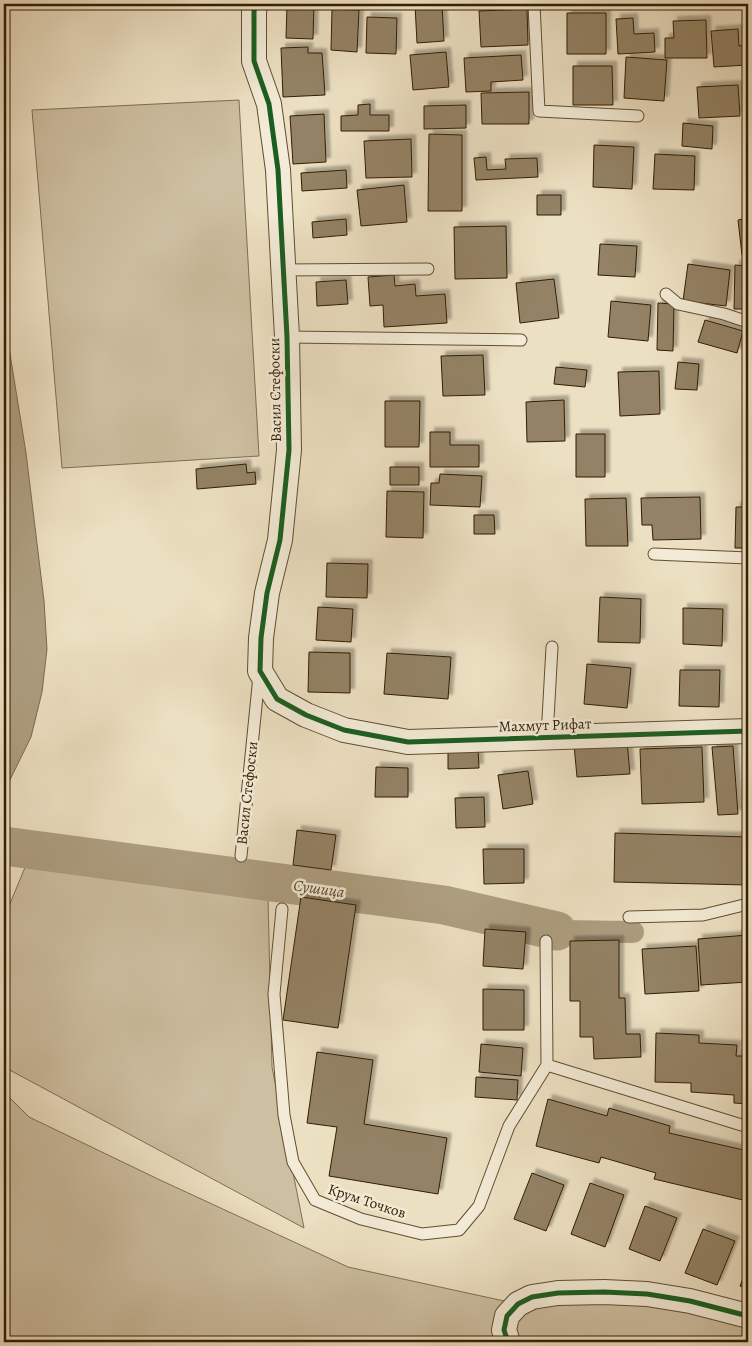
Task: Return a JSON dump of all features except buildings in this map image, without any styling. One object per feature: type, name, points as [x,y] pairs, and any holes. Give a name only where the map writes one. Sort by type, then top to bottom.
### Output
[{"type":"street","name":"Васил Стефоски","points":[[255,4],[254,61],[269,104],[278,170],[287,337],[289,450],[280,540],[267,593],[260,671]]},
{"type":"street","name":"Махмут Рифат","points":[[260,671],[277,699],[306,715],[344,730],[408,742],[748,732]]},
{"type":"street","points":[[508,1342],[504,1330],[507,1316],[518,1304],[532,1297],[558,1292],[647,1294],[690,1301],[748,1316]]},
{"type":"lane","points":[[534,4],[539,111],[638,116]]},
{"type":"lane","points":[[284,270],[428,269]]},
{"type":"lane","points":[[666,294],[678,304],[724,314],[748,322]]},
{"type":"lane","points":[[287,337],[521,340]]},
{"type":"lane","points":[[654,554],[748,558]]},
{"type":"lane","points":[[548,737],[552,647]]},
{"type":"lane","name":"Васил Стефоски","points":[[241,856],[260,671]]},
{"type":"lane","points":[[629,917],[703,915],[748,904]]},
{"type":"lane","name":"Крум Точков","points":[[282,909],[274,994],[284,1115],[293,1162],[315,1200],[361,1218],[422,1234],[459,1230],[479,1206],[509,1126],[547,1065]]},
{"type":"lane","points":[[546,941],[547,1065],[748,1127]]},
{"type":"shaded area","points":[[239,100],[259,456],[62,468],[32,110]]},
{"type":"shaded area","points":[[4,317],[26,453],[44,601],[47,649],[42,692],[31,737],[4,792]]},
{"type":"shaded area","points":[[29,858],[268,898],[272,1067],[304,1228],[4,1067],[4,918]]},
{"type":"shaded area","points":[[4,1092],[29,1117],[348,1267],[518,1304],[558,1293],[748,1316],[748,1342],[4,1342]]},
{"type":"waterway","name":"Сушица","points":[[4,846],[444,905],[557,931]]},
{"type":"waterway","name":"Сушица","points":[[557,931],[633,932]]},
{"type":"cycle path","points":[[255,4],[254,61],[269,104],[278,170],[287,337],[289,450],[280,540],[267,593],[261,638],[260,671],[277,699],[306,715],[344,730],[408,742],[748,731]]},
{"type":"cycle path","points":[[508,1342],[504,1330],[507,1316],[518,1304],[532,1297],[558,1293],[604,1292],[647,1294],[690,1301],[748,1316]]}]
